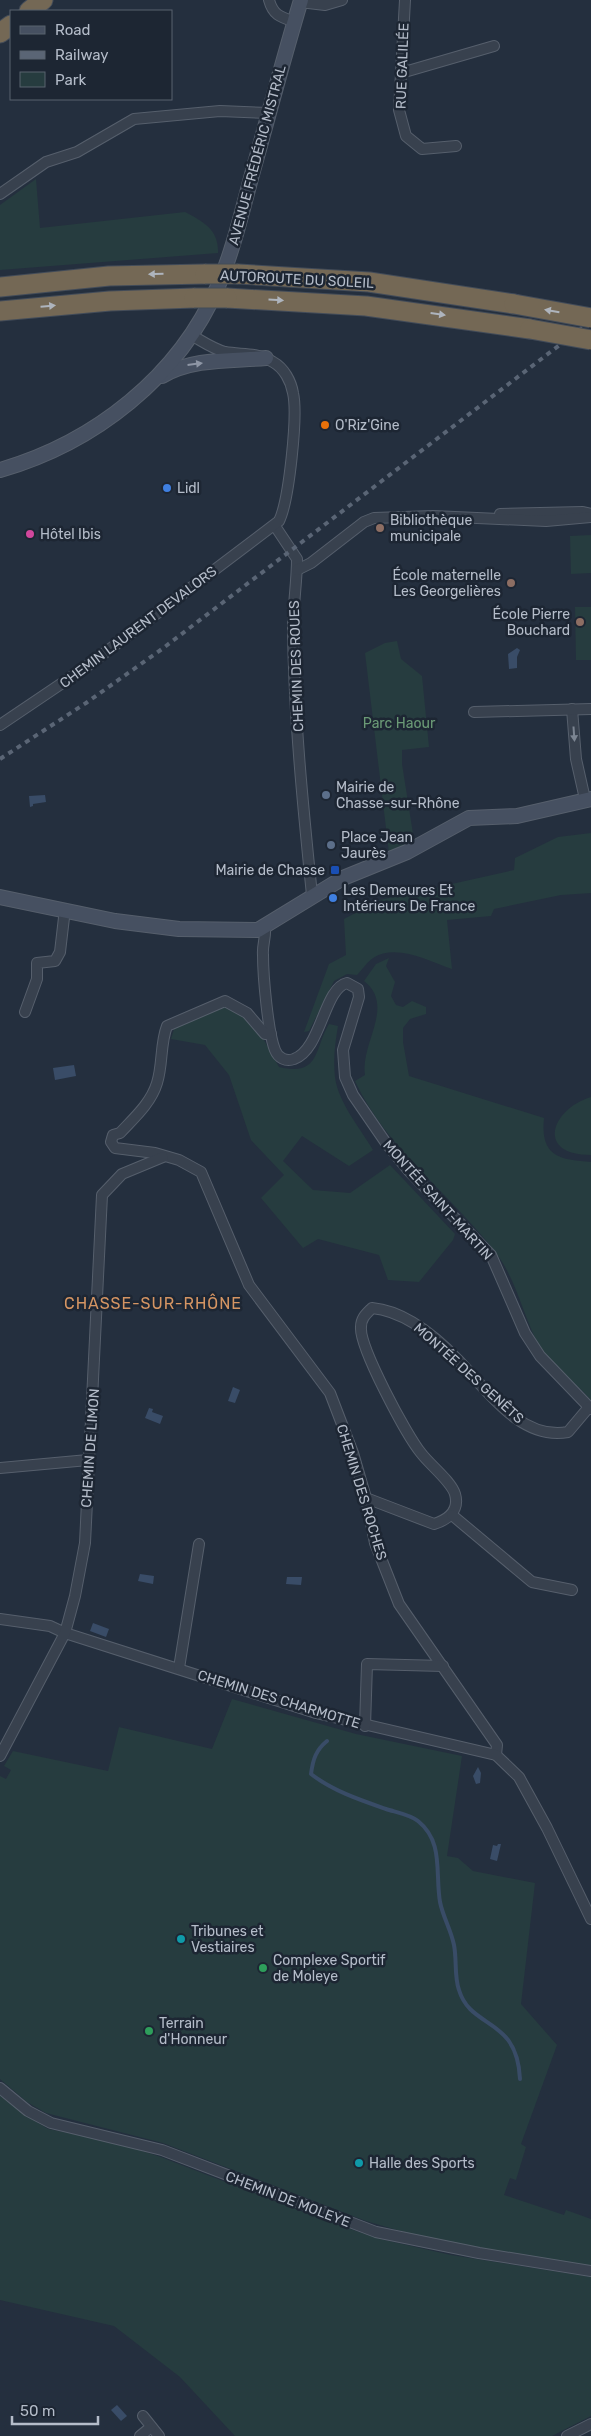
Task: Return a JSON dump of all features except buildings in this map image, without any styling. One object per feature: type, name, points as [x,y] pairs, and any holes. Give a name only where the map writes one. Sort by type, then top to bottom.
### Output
[{"type":"highway","points":[[29,10],[43,0]]},
{"type":"highway","points":[[0,33],[10,25]]},
{"type":"highway","name":"AUTOROUTE DU SOLEIL","points":[[0,287],[109,276],[238,274],[369,282],[591,318]]},
{"type":"highway","name":"AUTOROUTE DU SOLEIL","points":[[0,311],[110,300],[227,298],[307,301],[399,309],[591,340]]},
{"type":"main road","name":"AVENUE FRÉDÉRIC MISTRAL","points":[[0,470],[28,462],[76,438],[120,410],[151,383],[191,335],[211,302],[228,260],[301,1]]},
{"type":"main road","points":[[151,383],[184,365],[266,358]]},
{"type":"main road","points":[[0,897],[65,909],[115,921],[179,929],[258,930],[265,928],[312,896],[343,878],[413,849],[469,818],[517,816],[588,799]]},
{"type":"street","points":[[269,0],[272,12],[278,17],[295,22]]},
{"type":"street","points":[[301,1],[325,5],[342,0]]},
{"type":"street","name":"RUE GALILÉE","points":[[405,0],[399,110],[406,136],[422,149],[456,146]]},
{"type":"street","points":[[401,73],[494,46]]},
{"type":"street","points":[[0,194],[46,162],[77,152],[134,119],[220,111],[269,113]]},
{"type":"street","points":[[191,335],[215,349],[266,358],[275,363],[286,374],[294,400],[286,501],[282,515],[275,526]]},
{"type":"street","points":[[297,570],[311,562],[364,522],[374,518],[433,516],[546,521],[591,515]]},
{"type":"street","name":"CHEMIN DES ROUES","points":[[275,526],[297,559],[293,596],[294,646],[304,812],[312,896]]},
{"type":"street","name":"CHEMIN LAURENT DEVALORS","points":[[0,725],[86,667],[275,526]]},
{"type":"street","points":[[572,709],[576,759],[588,799]]},
{"type":"street","points":[[474,712],[591,709]]},
{"type":"street","points":[[25,1012],[37,979],[37,963],[55,961],[60,952],[65,909]]},
{"type":"street","name":"MONTÉE SAINT-MARTIN","points":[[265,928],[262,954],[271,1034],[275,1051],[280,1057],[287,1060],[294,1059],[308,1048],[338,988],[347,983],[358,989],[359,997],[343,1050],[345,1077],[352,1095],[386,1144],[408,1170],[491,1255],[525,1333],[540,1356],[590,1408]]},
{"type":"street","name":"CHEMIN DES ROCHES","points":[[271,1034],[265,1034],[247,1013],[225,1001],[167,1026],[164,1034],[158,1082],[152,1096],[120,1133],[113,1135],[111,1142],[115,1148],[154,1153],[179,1160],[201,1172],[248,1285],[330,1393],[353,1453],[366,1498],[375,1543],[399,1604],[483,1727],[493,1751]]},
{"type":"street","name":"CHEMIN DE LIMON","points":[[0,1756],[65,1633],[75,1596],[85,1543],[102,1195],[122,1174],[163,1156]]},
{"type":"street","name":"MONTÉE DES GENÊTS","points":[[452,1515],[456,1505],[455,1494],[420,1452],[394,1410],[364,1345],[360,1328],[362,1317],[372,1308],[386,1309],[414,1323],[458,1360],[486,1392],[520,1422],[557,1434],[568,1432],[590,1408]]},
{"type":"street","points":[[0,1468],[88,1460]]},
{"type":"street","points":[[366,1498],[434,1524],[445,1521],[452,1515],[532,1582],[572,1590]]},
{"type":"street","points":[[179,1668],[199,1544]]},
{"type":"street","name":"CHEMIN DES CHARMOTTE","points":[[0,1619],[50,1626],[65,1633],[179,1668],[316,1714],[365,1726],[493,1751]]},
{"type":"street","points":[[365,1726],[367,1664],[443,1666]]},
{"type":"street","points":[[493,1751],[519,1777],[548,1828],[591,1919]]},
{"type":"street","name":"CHEMIN DE MOLEYE","points":[[0,2088],[28,2111],[51,2123],[162,2150],[376,2232],[479,2253],[591,2271]]},
{"type":"street","points":[[143,2416],[159,2436]]},
{"type":"street","points":[[567,2436],[591,2424]]},
{"type":"street","points":[[140,2436],[151,2427]]},
{"type":"green space","points":[[36,179],[40,228],[185,212],[209,228],[216,238],[218,253],[0,270],[0,205]]},
{"type":"green space","points":[[591,535],[591,573],[571,574],[570,536]]},
{"type":"green space","points":[[575,607],[591,607],[591,660],[576,660]]},
{"type":"green space","name":"Parc Haour","points":[[397,641],[401,659],[422,676],[429,747],[402,750],[402,764],[414,840],[389,853],[365,653],[385,643]]},
{"type":"green space","points":[[591,833],[591,893],[561,895],[494,909],[491,916],[447,920],[452,969],[412,955],[392,952],[382,954],[373,958],[357,975],[347,974],[334,981],[309,1031],[304,1032],[329,964],[346,955],[344,919],[380,900],[514,870],[515,858],[558,837]]},
{"type":"green space","points":[[389,958],[386,966],[395,982],[391,996],[396,1005],[403,1007],[412,1001],[426,1007],[426,1014],[410,1019],[403,1028],[403,1042],[409,1076],[544,1118],[545,1141],[554,1154],[570,1160],[591,1162],[591,1400],[551,1363],[541,1349],[529,1325],[510,1276],[496,1253],[384,1129],[368,1106],[355,1081],[365,1075],[367,1050],[377,1013],[377,1002],[373,991],[364,981],[376,964]]},
{"type":"green space","points":[[226,1005],[246,1017],[259,1031],[279,1067],[302,1068],[309,1064],[314,1059],[329,1024],[338,1026],[334,1058],[337,1086],[350,1115],[373,1150],[349,1166],[302,1136],[283,1161],[313,1190],[350,1193],[390,1165],[455,1234],[453,1240],[419,1282],[388,1280],[379,1255],[318,1239],[303,1248],[261,1198],[284,1175],[251,1140],[229,1075],[205,1045],[171,1039],[174,1029],[215,1007]]},
{"type":"green space","points":[[591,1097],[591,1155],[573,1153],[562,1148],[556,1140],[555,1130],[566,1111],[577,1103]]},
{"type":"green space","name":"Complexe Sportif de Moleye","points":[[232,1699],[356,1734],[462,1756],[447,1856],[458,1858],[473,1871],[535,1883],[521,2004],[557,2045],[521,2144],[526,2147],[516,2180],[510,2178],[504,2195],[564,2215],[566,2210],[591,2219],[591,2270],[482,2251],[483,2248],[414,2235],[366,2221],[163,2143],[46,2113],[27,2102],[0,2079],[0,1776],[6,1779],[11,1770],[4,1766],[13,1751],[108,1771],[119,1727],[212,1749]]},
{"type":"green space","points":[[0,2094],[48,2129],[114,2142],[158,2156],[327,2221],[380,2239],[451,2255],[591,2277],[591,2416],[552,2436],[235,2436],[180,2377],[114,2326],[0,2300]]},
{"type":"water","points":[[517,648],[520,650],[517,657],[517,668],[509,669],[508,654]]},
{"type":"water","points":[[45,795],[46,802],[33,804],[30,807],[29,796]]},
{"type":"water","points":[[74,1065],[76,1076],[55,1080],[53,1068]]},
{"type":"water","points":[[233,1387],[240,1390],[235,1403],[228,1401]]},
{"type":"water","points":[[149,1408],[153,1409],[152,1412],[163,1416],[160,1424],[145,1418]]},
{"type":"water","points":[[140,1574],[154,1576],[153,1584],[138,1581]]},
{"type":"water","points":[[287,1577],[302,1577],[301,1585],[286,1584]]},
{"type":"water","points":[[93,1623],[109,1629],[106,1637],[90,1631]]},
{"type":"water","points":[[478,1767],[481,1773],[480,1783],[476,1784],[473,1776]]},
{"type":"water","points":[[501,1844],[497,1861],[490,1859],[493,1845],[497,1846]]},
{"type":"water","points":[[117,2405],[127,2416],[121,2421],[111,2410]]},
{"type":"waterway","points":[[327,1741],[316,1755],[311,1774],[347,1794],[415,1819],[426,1829],[432,1838],[437,1858],[440,1902],[454,1945],[459,1990],[465,2003],[473,2012],[503,2034],[511,2044],[517,2059],[520,2079]]},
{"type":"railway","points":[[0,759],[86,703],[162,649],[591,321]]},
{"type":"place","name":"O'Riz'Gine","points":[[325,425]]},
{"type":"place","name":"Lidl","points":[[167,488]]},
{"type":"place","name":"Bibliothèque municipale","points":[[380,528]]},
{"type":"place","name":"Hôtel Ibis","points":[[30,534]]},
{"type":"place","name":"École maternelle Les Georgelières","points":[[511,583]]},
{"type":"place","name":"École Pierre Bouchard","points":[[580,622]]},
{"type":"place","name":"Mairie de Chasse-sur-Rhône","points":[[326,795]]},
{"type":"place","name":"Place Jean Jaurès","points":[[331,845]]},
{"type":"place","name":"Mairie de Chasse","points":[[335,870]]},
{"type":"place","name":"Les Demeures Et Intérieurs De France","points":[[333,898]]},
{"type":"place","name":"Tribunes et Vestiaires","points":[[181,1939]]},
{"type":"place","name":"Complexe Sportif de Moleye","points":[[263,1968]]},
{"type":"place","name":"Terrain d'Honneur","points":[[149,2031]]},
{"type":"place","name":"Halle des Sports","points":[[359,2163]]},
{"type":"district","name":"CHASSE-SUR-RHÔNE","points":[[153,1303]]}]
